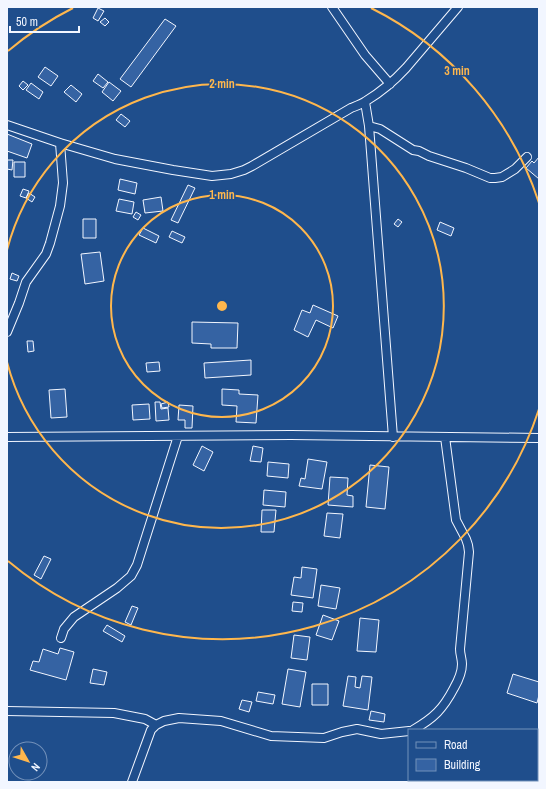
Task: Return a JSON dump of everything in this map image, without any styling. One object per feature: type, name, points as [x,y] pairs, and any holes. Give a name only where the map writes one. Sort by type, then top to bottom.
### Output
[{"type":"street","points":[[332,7],[364,55],[390,84]]},
{"type":"street","points":[[7,126],[115,159],[212,176],[231,174],[252,166],[351,108],[365,102],[390,84],[406,68],[458,7]]},
{"type":"street","points":[[365,102],[369,126],[393,437]]},
{"type":"street","points":[[369,126],[385,132],[413,150],[490,178],[502,177],[515,169],[527,157]]},
{"type":"street","points":[[7,332],[26,282],[46,254],[50,243],[60,206],[63,183],[60,143]]},
{"type":"street","points":[[7,437],[291,435],[539,438]]},
{"type":"street","points":[[61,638],[64,629],[74,618],[117,588],[131,576],[137,565],[178,436]]},
{"type":"street","points":[[415,729],[426,722],[442,708],[448,700],[458,682],[462,665],[460,649],[466,571],[469,552],[466,539],[456,520],[445,437]]},
{"type":"street","points":[[7,711],[114,713],[146,719],[156,725]]},
{"type":"street","points":[[132,782],[151,730],[156,725],[164,721],[179,718],[221,721],[271,736],[324,738],[357,729],[381,734],[408,730]]},
{"type":"building","points":[[98,8],[104,11],[98,21],[93,18]]},
{"type":"building","points":[[105,18],[109,22],[105,26],[100,22]]},
{"type":"building","points":[[165,19],[176,26],[131,87],[120,79]]},
{"type":"building","points":[[45,67],[58,76],[51,86],[38,77]]},
{"type":"building","points":[[98,74],[108,82],[103,88],[93,81]]},
{"type":"building","points":[[23,81],[28,85],[23,90],[19,86]]},
{"type":"building","points":[[109,82],[121,91],[113,101],[102,92]]},
{"type":"building","points":[[31,83],[43,92],[39,99],[26,90]]},
{"type":"building","points":[[71,85],[82,94],[76,102],[64,92]]},
{"type":"building","points":[[121,114],[130,121],[125,127],[116,120]]},
{"type":"building","points":[[7,134],[32,144],[27,158],[7,151]]},
{"type":"building","points":[[539,157],[539,179],[526,168],[532,161],[534,163]]},
{"type":"building","points":[[7,160],[13,160],[12,170],[7,169]]},
{"type":"building","points":[[14,162],[25,162],[25,177],[14,177]]},
{"type":"building","points":[[120,179],[137,183],[135,194],[118,190]]},
{"type":"building","points":[[188,185],[195,188],[178,223],[171,220]]},
{"type":"building","points":[[23,189],[29,191],[26,198],[20,196]]},
{"type":"building","points":[[29,193],[35,197],[32,202],[26,198]]},
{"type":"building","points":[[161,197],[163,211],[145,213],[143,200]]},
{"type":"building","points":[[119,199],[134,202],[132,214],[116,211]]},
{"type":"building","points":[[136,212],[141,215],[138,220],[133,217]]},
{"type":"building","points":[[83,219],[96,219],[96,238],[83,238]]},
{"type":"building","points":[[398,219],[402,222],[398,227],[394,224]]},
{"type":"building","points":[[440,222],[454,228],[451,236],[437,230]]},
{"type":"building","points":[[143,228],[159,236],[156,243],[139,235]]},
{"type":"building","points":[[172,231],[185,237],[182,243],[169,237]]},
{"type":"building","points":[[100,252],[104,281],[85,284],[81,254]]},
{"type":"building","points":[[12,273],[19,276],[17,281],[10,279]]},
{"type":"building","points":[[313,305],[338,316],[333,328],[316,320],[308,337],[294,330],[302,310],[310,313]]},
{"type":"building","points":[[192,322],[238,323],[237,348],[211,348],[211,344],[192,343]]},
{"type":"building","points":[[27,341],[33,341],[34,351],[28,352]]},
{"type":"building","points":[[251,360],[251,375],[205,378],[204,363]]},
{"type":"building","points":[[159,362],[160,371],[147,372],[146,363]]},
{"type":"building","points":[[65,389],[67,417],[51,418],[49,390]]},
{"type":"building","points":[[222,389],[239,390],[239,394],[258,395],[256,423],[236,422],[237,406],[222,405]]},
{"type":"building","points":[[155,402],[160,402],[161,409],[168,408],[169,420],[156,421]]},
{"type":"building","points":[[168,402],[169,407],[162,408],[161,404]]},
{"type":"building","points":[[149,404],[150,419],[133,420],[132,405]]},
{"type":"building","points":[[179,405],[193,406],[192,428],[185,428],[185,420],[178,420]]},
{"type":"building","points":[[202,446],[213,452],[204,471],[193,465]]},
{"type":"building","points":[[253,446],[263,448],[261,462],[250,461]]},
{"type":"building","points":[[308,459],[327,462],[322,489],[299,486],[301,478],[305,479]]},
{"type":"building","points":[[268,462],[289,464],[288,478],[267,476]]},
{"type":"building","points":[[370,465],[389,467],[385,509],[366,507]]},
{"type":"building","points":[[330,477],[348,478],[347,495],[353,496],[353,507],[328,505]]},
{"type":"building","points":[[264,490],[286,492],[285,507],[263,505]]},
{"type":"building","points":[[262,510],[276,510],[274,532],[261,532]]},
{"type":"building","points":[[327,513],[343,514],[340,538],[324,536]]},
{"type":"building","points":[[44,556],[51,559],[41,579],[34,575]]},
{"type":"building","points":[[302,567],[317,569],[313,598],[291,595],[294,577],[301,578]]},
{"type":"building","points":[[321,585],[340,588],[336,609],[318,606]]},
{"type":"building","points":[[293,602],[303,603],[302,612],[292,611]]},
{"type":"building","points":[[132,606],[138,608],[131,625],[125,622]]},
{"type":"building","points":[[323,615],[339,621],[332,640],[316,635]]},
{"type":"building","points":[[360,618],[379,620],[376,652],[357,651]]},
{"type":"building","points":[[107,625],[125,636],[122,642],[103,631]]},
{"type":"building","points":[[294,635],[310,637],[307,660],[291,658]]},
{"type":"building","points":[[60,648],[74,652],[66,680],[30,670],[33,661],[39,662],[43,649],[58,654]]},
{"type":"building","points":[[93,669],[107,672],[104,685],[90,683]]},
{"type":"building","points":[[288,669],[306,672],[300,707],[282,704]]},
{"type":"building","points":[[513,674],[539,682],[539,695],[537,703],[507,693]]},
{"type":"building","points":[[348,676],[356,677],[355,687],[360,688],[362,676],[372,677],[368,710],[343,706]]},
{"type":"building","points":[[312,684],[328,684],[328,705],[312,705]]},
{"type":"building","points":[[258,692],[275,695],[273,704],[256,701]]},
{"type":"building","points":[[242,700],[252,702],[249,712],[239,709]]},
{"type":"building","points":[[371,711],[385,714],[384,722],[369,720]]}]
